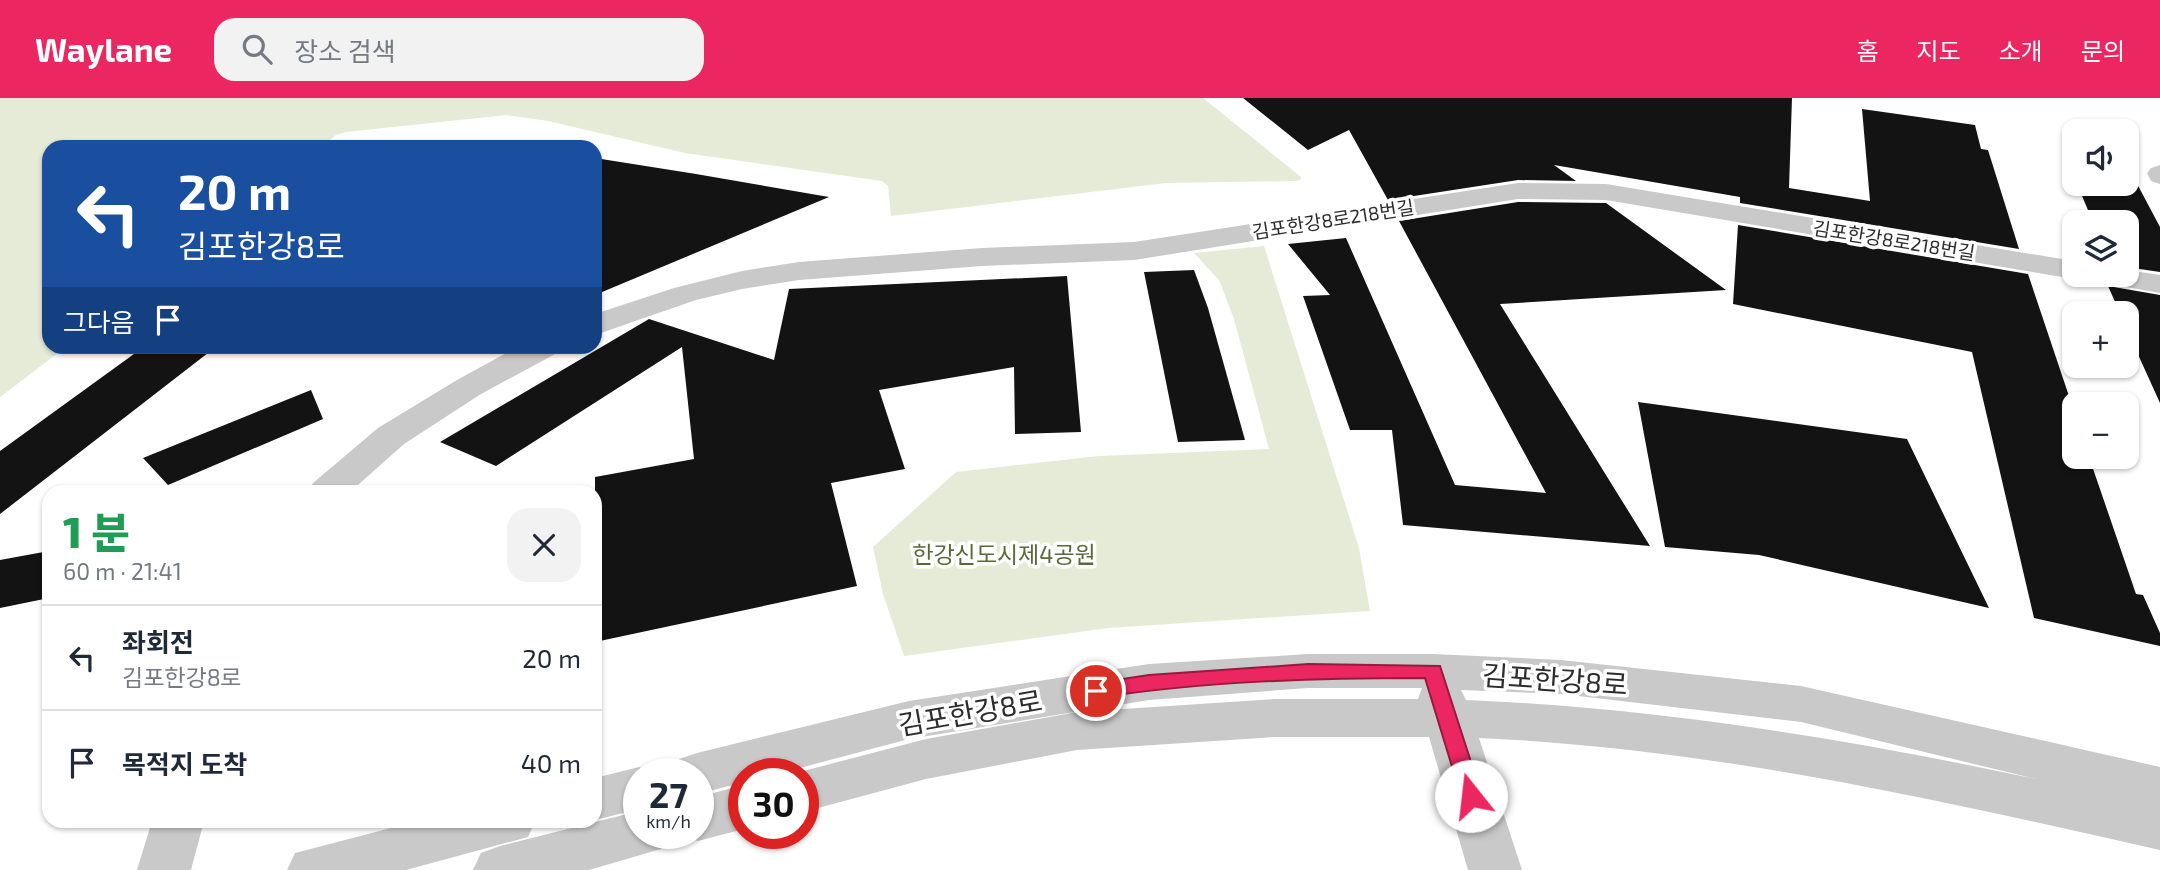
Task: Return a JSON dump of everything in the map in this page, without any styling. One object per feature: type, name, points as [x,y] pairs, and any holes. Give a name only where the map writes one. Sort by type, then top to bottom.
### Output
[{"type":"street","name":"김포한강8로218번길","points":[[602,323],[685,294],[742,280],[799,271],[982,257],[1133,251],[1518,191],[1606,192],[2062,268]]},
{"type":"street","points":[[2139,281],[2160,284]]},
{"type":"street","points":[[335,485],[391,436],[469,387],[530,354]]},
{"type":"street","name":"김포한강8로","points":[[714,770],[909,720],[1149,682],[1308,671],[1433,671],[1561,677],[1801,704],[2160,788]]},
{"type":"street","points":[[1433,671],[1495,870]]},
{"type":"street","name":"김포한강8로","points":[[819,787],[926,760],[1077,731],[1274,718],[1449,718],[1569,723],[1742,745],[1916,774],[2160,828]]},
{"type":"street","points":[[602,797],[623,792]]},
{"type":"street","points":[[164,870],[176,828]]},
{"type":"street","points":[[314,870],[481,828]]},
{"type":"street","points":[[500,870],[623,838]]},
{"type":"green space","points":[[0,98],[1203,98],[1301,177],[1300,180],[1294,181],[1166,183],[891,216],[888,186],[882,181],[685,153],[548,121],[507,115],[346,132],[330,140],[42,140],[42,354],[57,354],[0,397]]},
{"type":"green space","name":"한강신도시제4공원","points":[[1264,246],[1359,548],[1370,611],[1108,628],[904,656],[883,594],[873,547],[956,472],[1099,456],[1269,449],[1234,319],[1219,280],[1194,253]]},
{"type":"building","points":[[1243,98],[1792,98],[1789,188],[1870,201],[1862,109],[1975,125],[1981,149],[1988,150],[2019,249],[1740,203],[1740,197],[1554,165],[1576,181],[1518,180],[1388,200],[1349,130],[1308,150]]},
{"type":"building","points":[[602,159],[829,197],[602,292]]},
{"type":"building","points":[[2139,187],[2160,227],[2160,272],[2139,269],[2139,210],[2088,210],[2082,196],[2139,196]]},
{"type":"building","points":[[1518,202],[1606,203],[1726,290],[1500,304],[1650,546],[1403,525],[1392,430],[1350,430],[1303,296],[1330,295],[1288,244],[1346,238],[1455,485],[1546,493],[1399,221]]},
{"type":"building","points":[[1738,225],[2028,274],[2068,392],[2062,392],[2062,469],[2093,469],[2136,594],[2143,595],[2160,633],[2160,646],[2034,618],[1972,352],[1733,304]]},
{"type":"building","points":[[1194,270],[1208,308],[1245,440],[1178,442],[1144,272]]},
{"type":"building","points":[[1067,276],[1081,432],[1015,434],[1014,367],[879,390],[905,469],[831,483],[857,586],[602,641],[602,485],[595,485],[595,477],[694,459],[682,347],[496,466],[440,442],[590,354],[602,354],[602,347],[649,319],[774,360],[789,289]]},
{"type":"building","points":[[2108,287],[2160,295],[2160,403],[2139,357],[2139,301],[2115,301]]},
{"type":"building","points":[[134,354],[207,354],[0,514],[0,451]]},
{"type":"building","points":[[311,390],[323,419],[168,485],[143,458]]},
{"type":"building","points":[[1638,402],[1907,439],[1989,608],[1759,555],[1665,547]]},
{"type":"building","points":[[42,552],[42,599],[0,608],[0,560]]},
{"type":"route","points":[[1096,691],[1149,682],[1308,671],[1433,671],[1471,796]]}]
